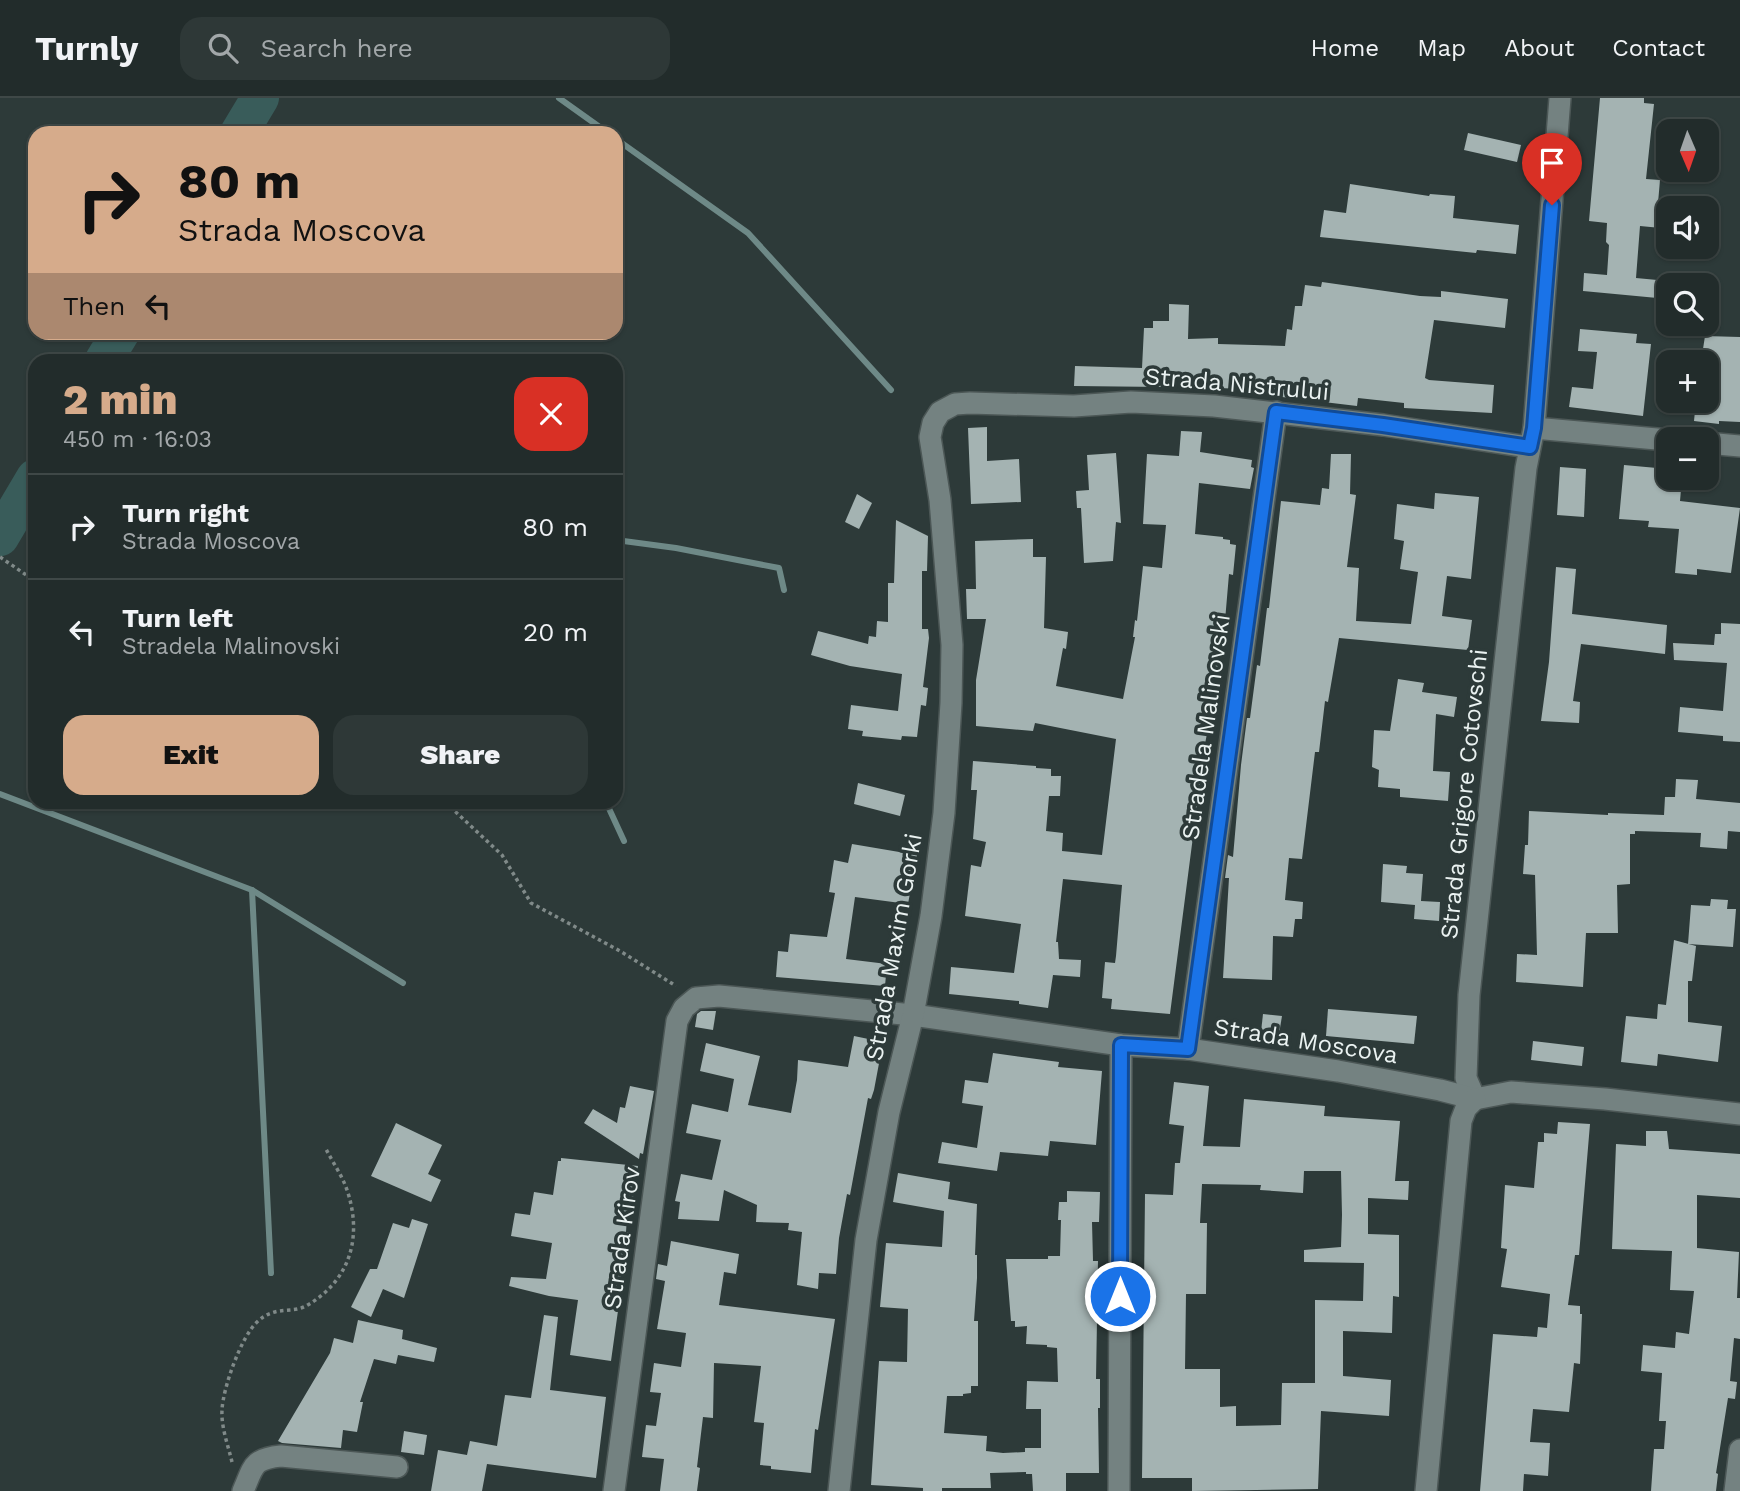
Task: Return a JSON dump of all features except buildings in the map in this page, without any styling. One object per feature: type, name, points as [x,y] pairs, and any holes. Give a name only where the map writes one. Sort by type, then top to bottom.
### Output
[{"type":"street","name":"Strada Grigore Cotovschi","points":[[1475,1099],[1466,1078],[1469,995],[1532,438],[1560,98]]},
{"type":"street","name":"Strada Nistrului","points":[[940,411],[955,404],[970,403],[1074,406],[1131,402],[1276,412],[1383,425],[1532,438],[1656,440]]},
{"type":"street","name":"Strada Maxim Gorki","points":[[839,1491],[866,1240],[889,1112],[913,1015],[944,813],[952,645],[940,500],[930,437],[933,423],[940,411]]},
{"type":"street","name":"Stradela Malinovski","points":[[1188,1049],[1276,412]]},
{"type":"street","points":[[1719,444],[1740,446]]},
{"type":"street","name":"Strada Moscova","points":[[695,998],[719,996],[913,1015],[1121,1045],[1188,1049],[1338,1071],[1475,1099],[1511,1092],[1740,1114]]},
{"type":"street","name":"Strada Kirov","points":[[614,1491],[662,1146],[673,1039],[680,1015],[695,998]]},
{"type":"street","points":[[1119,1491],[1121,1045]]},
{"type":"street","points":[[1426,1491],[1461,1121],[1466,1108],[1475,1099]]},
{"type":"street","points":[[1735,1491],[1740,1450]]},
{"type":"street","points":[[243,1491],[254,1466],[263,1458],[281,1456],[397,1467]]},
{"type":"path","points":[[0,557],[28,576]]},
{"type":"path","points":[[453,809],[502,855],[531,903],[620,951],[695,998]]},
{"type":"path","points":[[234,1468],[222,1410],[226,1386],[236,1357],[257,1322],[277,1310],[303,1307],[327,1292],[340,1275],[355,1238],[354,1219],[345,1186],[326,1149]]},
{"type":"waterway","points":[[243,126],[260,98]]},
{"type":"waterway","points":[[559,98],[598,126]]},
{"type":"waterway","points":[[623,144],[748,233],[891,390]]},
{"type":"waterway","points":[[108,354],[116,340]]},
{"type":"waterway","points":[[0,537],[28,490]]},
{"type":"waterway","points":[[623,541],[779,568],[784,590]]},
{"type":"waterway","points":[[0,794],[28,805]]},
{"type":"waterway","points":[[39,809],[252,890],[403,983]]},
{"type":"waterway","points":[[609,809],[624,841]]},
{"type":"waterway","points":[[252,890],[271,1273]]},
{"type":"route","points":[[1120,1296],[1121,1045],[1188,1049],[1276,412],[1530,447],[1534,428],[1552,205]]}]
